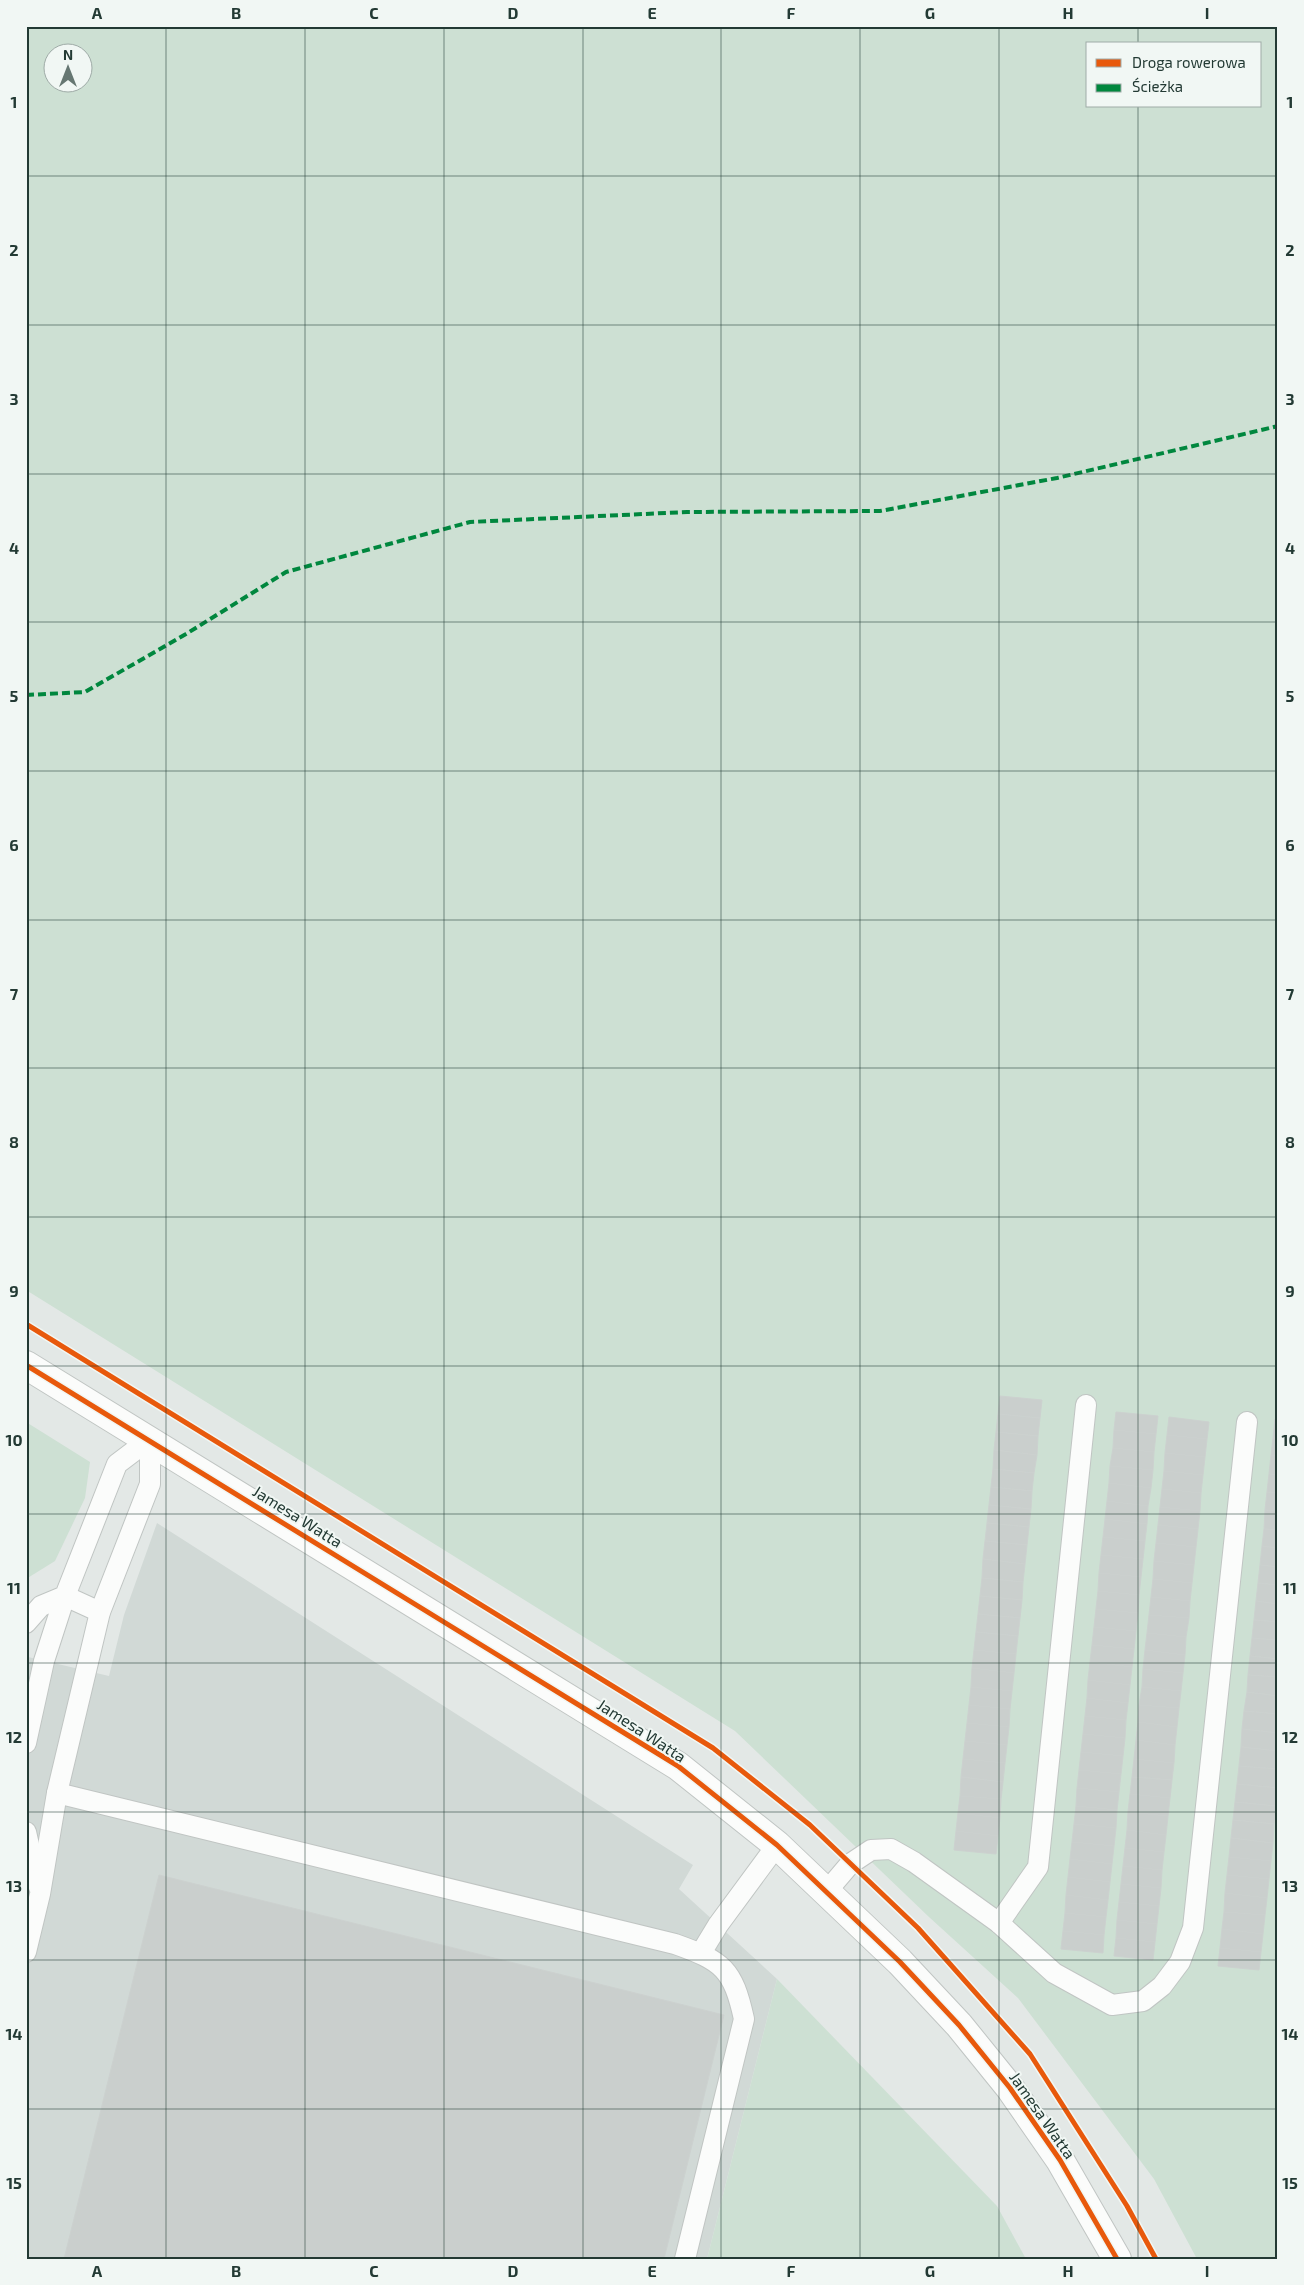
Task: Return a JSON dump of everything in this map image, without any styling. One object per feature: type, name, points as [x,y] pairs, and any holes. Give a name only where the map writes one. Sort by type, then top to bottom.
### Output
[{"type":"street","name":"Jamesa Watta","points":[[26,1364],[678,1766],[777,1845],[900,1962],[959,2025],[1010,2088],[1060,2160],[1117,2259]]},
{"type":"lane","points":[[998,1923],[1038,1867],[1086,1405]]},
{"type":"lane","points":[[826,1891],[850,1864],[871,1850],[891,1849],[914,1862],[998,1923],[1054,1973],[1112,2005],[1143,2001],[1162,1986],[1180,1962],[1193,1928],[1246,1422]]},
{"type":"lane","points":[[26,1744],[44,1660],[65,1596],[117,1464],[150,1439]]},
{"type":"lane","points":[[26,1952],[40,1894],[57,1793],[100,1612],[150,1484],[150,1439]]},
{"type":"lane","points":[[26,1623],[41,1606],[65,1596],[100,1612]]},
{"type":"lane","points":[[57,1793],[674,1944],[701,1953],[723,1966],[738,1989],[744,2019],[685,2259]]},
{"type":"lane","points":[[26,1832],[40,1894]]},
{"type":"lane","points":[[701,1953],[718,1925],[777,1845]]},
{"type":"shaded area","points":[[157,1523],[693,1865],[679,1889],[777,1979],[707,2259],[26,2259],[26,1664],[28,1657],[109,1676],[124,1615]]},
{"type":"green space","points":[[26,26],[1278,26],[1278,2259],[1197,2259],[1154,2179],[1018,1998],[929,1917],[735,1731],[26,1290]]},
{"type":"green space","points":[[26,1422],[90,1462],[85,1498],[55,1561],[26,1579]]},
{"type":"green space","points":[[777,1979],[997,2206],[1026,2259],[707,2259]]},
{"type":"building","points":[[1000,1396],[1042,1400],[1040,1418],[998,1414]]},
{"type":"building","points":[[1116,1412],[1158,1416],[1156,1434],[1114,1430]]},
{"type":"building","points":[[998,1414],[1040,1418],[1038,1436],[996,1432]]},
{"type":"building","points":[[1169,1417],[1209,1422],[1207,1439],[1167,1435]]},
{"type":"building","points":[[1275,1419],[1278,1419],[1278,1438],[1273,1438]]},
{"type":"building","points":[[1114,1430],[1156,1434],[1154,1452],[1113,1448]]},
{"type":"building","points":[[996,1432],[1038,1436],[1037,1455],[994,1450]]},
{"type":"building","points":[[1167,1435],[1207,1439],[1205,1457],[1165,1453]]},
{"type":"building","points":[[1273,1438],[1278,1438],[1278,1456],[1271,1455]]},
{"type":"building","points":[[1113,1448],[1154,1452],[1153,1470],[1110,1466]]},
{"type":"building","points":[[994,1450],[1037,1455],[1034,1473],[993,1469]]},
{"type":"building","points":[[1165,1453],[1205,1457],[1203,1475],[1164,1471]]},
{"type":"building","points":[[1271,1455],[1278,1456],[1278,1475],[1269,1474]]},
{"type":"building","points":[[1110,1466],[1153,1470],[1151,1488],[1109,1483]]},
{"type":"building","points":[[993,1469],[1034,1473],[1032,1491],[991,1487]]},
{"type":"building","points":[[1164,1471],[1203,1475],[1201,1493],[1162,1489]]},
{"type":"building","points":[[1269,1474],[1278,1475],[1278,1493],[1267,1492]]},
{"type":"building","points":[[1109,1483],[1151,1488],[1148,1506],[1107,1501]]},
{"type":"building","points":[[991,1487],[1032,1491],[1031,1509],[989,1505]]},
{"type":"building","points":[[1162,1489],[1201,1493],[1200,1511],[1160,1507]]},
{"type":"building","points":[[1267,1492],[1278,1493],[1278,1511],[1265,1510]]},
{"type":"building","points":[[1107,1501],[1148,1506],[1147,1524],[1105,1519]]},
{"type":"building","points":[[989,1505],[1031,1509],[1029,1527],[987,1523]]},
{"type":"building","points":[[1160,1507],[1200,1511],[1198,1529],[1158,1525]]},
{"type":"building","points":[[1265,1510],[1278,1511],[1278,1530],[1264,1529]]},
{"type":"building","points":[[1105,1519],[1147,1524],[1145,1541],[1103,1537]]},
{"type":"building","points":[[987,1523],[1029,1527],[1027,1545],[985,1541]]},
{"type":"building","points":[[1158,1525],[1198,1529],[1196,1547],[1156,1543]]},
{"type":"building","points":[[1264,1529],[1278,1530],[1278,1548],[1262,1546]]},
{"type":"building","points":[[1103,1537],[1145,1541],[1143,1559],[1101,1555]]},
{"type":"building","points":[[985,1541],[1027,1545],[1025,1564],[983,1559]]},
{"type":"building","points":[[1156,1543],[1196,1547],[1194,1565],[1154,1561]]},
{"type":"building","points":[[1262,1546],[1278,1548],[1278,1567],[1260,1565]]},
{"type":"building","points":[[1101,1555],[1143,1559],[1141,1577],[1099,1573]]},
{"type":"building","points":[[983,1559],[1025,1564],[1023,1582],[982,1578]]},
{"type":"building","points":[[1154,1561],[1194,1565],[1192,1583],[1153,1579]]},
{"type":"building","points":[[1260,1565],[1278,1567],[1278,1585],[1258,1583]]},
{"type":"building","points":[[1099,1573],[1141,1577],[1139,1595],[1098,1591]]},
{"type":"building","points":[[982,1578],[1023,1582],[1022,1600],[980,1596]]},
{"type":"building","points":[[1153,1579],[1192,1583],[1190,1601],[1151,1597]]},
{"type":"building","points":[[1258,1583],[1278,1585],[1278,1604],[1256,1601]]},
{"type":"building","points":[[1098,1591],[1139,1595],[1138,1613],[1096,1609]]},
{"type":"building","points":[[980,1596],[1022,1600],[1020,1618],[978,1614]]},
{"type":"building","points":[[1151,1597],[1190,1601],[1189,1618],[1149,1615]]},
{"type":"building","points":[[1256,1601],[1278,1604],[1278,1622],[1254,1620]]},
{"type":"building","points":[[1096,1609],[1138,1613],[1136,1631],[1094,1627]]},
{"type":"building","points":[[978,1614],[1020,1618],[1018,1636],[976,1632]]},
{"type":"building","points":[[1149,1615],[1189,1618],[1186,1637],[1147,1633]]},
{"type":"building","points":[[1254,1620],[1278,1622],[1278,1640],[1252,1638]]},
{"type":"building","points":[[1094,1627],[1136,1631],[1134,1649],[1092,1645]]},
{"type":"building","points":[[976,1632],[1018,1636],[1016,1654],[974,1650]]},
{"type":"building","points":[[1147,1633],[1186,1637],[1185,1655],[1145,1650]]},
{"type":"building","points":[[1252,1638],[1278,1640],[1278,1659],[1250,1656]]},
{"type":"building","points":[[1092,1645],[1134,1649],[1132,1667],[1090,1662]]},
{"type":"building","points":[[974,1650],[1016,1654],[1014,1673],[972,1668]]},
{"type":"building","points":[[1145,1650],[1185,1655],[1183,1673],[1143,1669]]},
{"type":"building","points":[[1250,1656],[1278,1659],[1278,1677],[1248,1675]]},
{"type":"building","points":[[1090,1662],[1132,1667],[1130,1685],[1088,1680]]},
{"type":"building","points":[[972,1668],[1014,1673],[1012,1691],[971,1687]]},
{"type":"building","points":[[1143,1669],[1183,1673],[1181,1691],[1142,1687]]},
{"type":"building","points":[[1248,1675],[1278,1677],[1278,1696],[1247,1692]]},
{"type":"building","points":[[1088,1680],[1130,1685],[1128,1703],[1087,1698]]},
{"type":"building","points":[[971,1687],[1012,1691],[1010,1709],[969,1705]]},
{"type":"building","points":[[1142,1687],[1181,1691],[1179,1708],[1139,1705]]},
{"type":"building","points":[[1247,1692],[1278,1696],[1278,1714],[1244,1711]]},
{"type":"building","points":[[1087,1698],[1128,1703],[1126,1720],[1085,1716]]},
{"type":"building","points":[[969,1705],[1010,1709],[1009,1727],[967,1723]]},
{"type":"building","points":[[1139,1705],[1179,1708],[1177,1727],[1138,1722]]},
{"type":"building","points":[[1244,1711],[1278,1714],[1278,1733],[1242,1729]]},
{"type":"building","points":[[1085,1716],[1126,1720],[1125,1738],[1083,1734]]},
{"type":"building","points":[[1138,1722],[1177,1727],[1175,1745],[1136,1740]]},
{"type":"building","points":[[967,1723],[1009,1727],[1007,1745],[965,1741]]},
{"type":"building","points":[[1242,1729],[1278,1733],[1278,1751],[1241,1747]]},
{"type":"building","points":[[1083,1734],[1125,1738],[1123,1756],[1081,1752]]},
{"type":"building","points":[[1136,1740],[1175,1745],[1174,1763],[1134,1759]]},
{"type":"building","points":[[965,1741],[1007,1745],[1005,1763],[963,1759]]},
{"type":"building","points":[[1241,1747],[1278,1751],[1278,1769],[1239,1766]]},
{"type":"building","points":[[1081,1752],[1123,1756],[1121,1774],[1079,1770]]},
{"type":"building","points":[[963,1759],[1005,1763],[1003,1782],[961,1777]]},
{"type":"building","points":[[1134,1759],[1174,1763],[1172,1780],[1132,1777]]},
{"type":"building","points":[[1239,1766],[1278,1769],[1278,1788],[1237,1784]]},
{"type":"building","points":[[1079,1770],[1121,1774],[1119,1792],[1077,1788]]},
{"type":"building","points":[[961,1777],[1003,1782],[1001,1799],[960,1796]]},
{"type":"building","points":[[1132,1777],[1172,1780],[1170,1798],[1130,1794]]},
{"type":"building","points":[[1237,1784],[1278,1788],[1276,1806],[1235,1802]]},
{"type":"building","points":[[1077,1788],[1119,1792],[1117,1810],[1076,1806]]},
{"type":"building","points":[[1130,1794],[1170,1798],[1168,1816],[1128,1812]]},
{"type":"building","points":[[960,1796],[1001,1799],[1000,1818],[958,1813]]},
{"type":"building","points":[[1235,1802],[1276,1806],[1274,1824],[1233,1820]]},
{"type":"building","points":[[1076,1806],[1117,1810],[1116,1828],[1074,1824]]},
{"type":"building","points":[[1128,1812],[1168,1816],[1166,1835],[1127,1830]]},
{"type":"building","points":[[958,1813],[1000,1818],[998,1836],[956,1831]]},
{"type":"building","points":[[1233,1820],[1274,1824],[1273,1843],[1231,1838]]},
{"type":"building","points":[[1074,1824],[1116,1828],[1114,1846],[1072,1842]]},
{"type":"building","points":[[1127,1830],[1166,1835],[1164,1852],[1125,1848]]},
{"type":"building","points":[[956,1831],[998,1836],[996,1854],[954,1850]]},
{"type":"building","points":[[1231,1838],[1273,1843],[1271,1861],[1229,1857]]},
{"type":"building","points":[[1072,1842],[1114,1846],[1112,1864],[1070,1859]]},
{"type":"building","points":[[1125,1848],[1164,1852],[1162,1870],[1123,1866]]},
{"type":"building","points":[[1229,1857],[1271,1861],[1269,1879],[1227,1875]]},
{"type":"building","points":[[1070,1859],[1112,1864],[1110,1882],[1068,1877]]},
{"type":"building","points":[[1123,1866],[1162,1870],[1161,1888],[1121,1884]]},
{"type":"building","points":[[159,1875],[724,2015],[664,2259],[64,2259]]},
{"type":"building","points":[[1227,1875],[1269,1879],[1267,1898],[1225,1893]]},
{"type":"building","points":[[1068,1877],[1110,1882],[1108,1900],[1066,1895]]},
{"type":"building","points":[[1121,1884],[1161,1888],[1159,1906],[1119,1902]]},
{"type":"building","points":[[1225,1893],[1267,1898],[1265,1915],[1224,1912]]},
{"type":"building","points":[[1066,1895],[1108,1900],[1106,1917],[1065,1913]]},
{"type":"building","points":[[1119,1902],[1159,1906],[1157,1924],[1117,1920]]},
{"type":"building","points":[[1224,1912],[1265,1915],[1263,1934],[1222,1929]]},
{"type":"building","points":[[1065,1913],[1106,1917],[1104,1935],[1063,1931]]},
{"type":"building","points":[[1117,1920],[1157,1924],[1155,1942],[1116,1938]]},
{"type":"building","points":[[1222,1929],[1263,1934],[1261,1952],[1220,1948]]},
{"type":"building","points":[[1063,1931],[1104,1935],[1103,1953],[1061,1949]]},
{"type":"building","points":[[1116,1938],[1155,1942],[1153,1960],[1114,1956]]},
{"type":"building","points":[[1220,1948],[1261,1952],[1259,1970],[1218,1966]]},
{"type":"marked path","points":[[26,695],[85,692],[186,634],[286,572],[470,522],[687,512],[880,511],[1057,478],[1278,426]]},
{"type":"cycle path","points":[[26,1324],[713,1748],[810,1825],[918,1928],[1030,2054],[1127,2206],[1156,2259]]},
{"type":"cycle path","points":[[26,1365],[678,1766],[777,1845],[900,1962],[959,2025],[1010,2088],[1060,2160],[1117,2259]]}]
